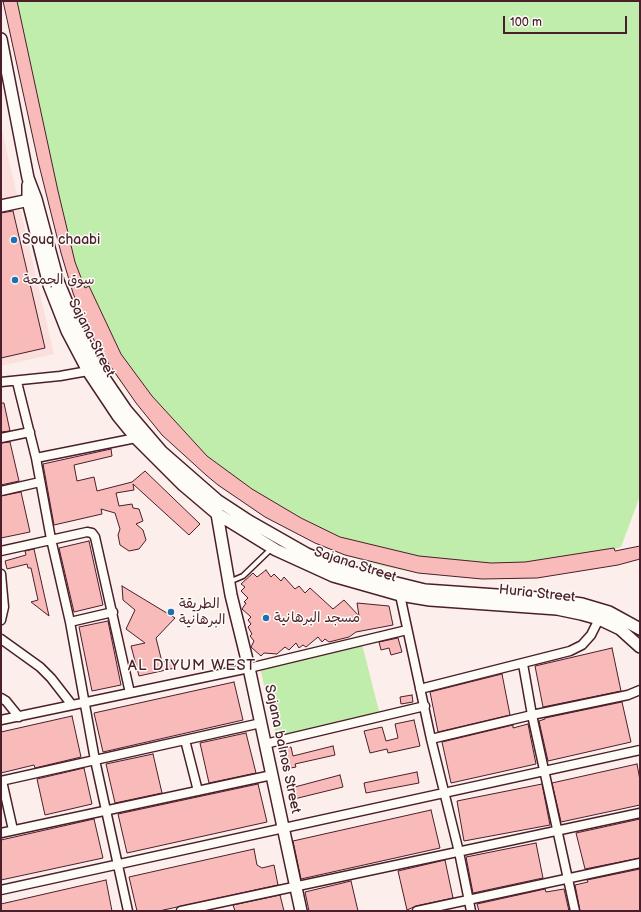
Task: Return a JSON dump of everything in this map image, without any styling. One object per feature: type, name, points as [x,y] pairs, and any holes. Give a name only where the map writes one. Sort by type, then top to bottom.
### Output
[{"type":"main road","name":"Sajana Street","points":[[1,39],[49,285],[68,331],[88,371],[118,416],[136,438],[183,485],[216,513],[272,548],[313,569],[333,576],[400,595],[444,597]]},
{"type":"main road","name":"Sajana Street","points":[[32,200],[58,281],[77,327],[96,366],[126,410],[162,452],[217,500],[283,541],[329,563],[352,572],[444,597]]},
{"type":"main road","points":[[1,206],[32,200]]},
{"type":"main road","name":"Sajana balnos Street","points":[[217,500],[216,513],[229,582],[301,911]]},
{"type":"main road","name":"Huria Street","points":[[444,597],[557,609],[599,619],[620,629],[640,647]]},
{"type":"main road","name":"Huria Street","points":[[444,597],[540,598],[582,604],[609,612],[640,627]]},
{"type":"street","points":[[1,382],[18,382],[88,371]]},
{"type":"street","points":[[18,382],[36,458],[51,539],[86,702],[95,760],[128,911]]},
{"type":"street","points":[[1,438],[30,432]]},
{"type":"street","points":[[36,458],[136,438]]},
{"type":"street","points":[[1,491],[40,482]]},
{"type":"street","points":[[1,551],[51,539],[87,532],[92,533],[95,537],[130,693]]},
{"type":"street","points":[[1,574],[4,607],[1,620]]},
{"type":"street","points":[[400,595],[431,739],[459,852],[471,911]]},
{"type":"street","points":[[70,622],[112,612]]},
{"type":"street","points":[[420,688],[523,664],[570,651],[582,645],[591,635],[599,619]]},
{"type":"street","points":[[1,720],[249,668],[407,630]]},
{"type":"street","points":[[1,639],[40,667],[51,678],[72,705]]},
{"type":"street","points":[[523,664],[544,772],[570,878],[575,911]]},
{"type":"street","points":[[431,739],[532,715],[628,696],[640,690]]},
{"type":"street","points":[[1,698],[20,716]]},
{"type":"street","points":[[265,744],[425,706]]},
{"type":"street","points":[[13,830],[1,781],[261,724]]},
{"type":"street","points":[[185,740],[198,791]]},
{"type":"street","points":[[1,890],[640,750]]},
{"type":"street","points":[[1,833],[272,775]]},
{"type":"street","points":[[181,911],[200,909],[295,886],[640,813]]},
{"type":"street","points":[[417,911],[640,864]]},
{"type":"lane","points":[[229,582],[243,576],[272,548]]},
{"type":"shaded area","name":"Souq chaabi","points":[[1,126],[54,354],[1,366]]},
{"type":"green space","points":[[3,1],[640,1],[640,496],[621,547],[537,578],[482,579],[418,573],[383,566],[345,555],[315,543],[265,517],[218,485],[162,435],[118,379],[102,354],[73,293],[61,253],[38,161]]},
{"type":"green space","points":[[362,644],[380,715],[277,740],[260,668]]},
{"type":"building","points":[[3,1],[17,1],[58,191],[75,262],[85,288],[89,286],[121,354],[152,396],[207,456],[252,489],[301,518],[340,537],[419,556],[491,563],[525,562],[614,548],[615,551],[640,546],[640,559],[618,565],[537,578],[482,579],[418,573],[345,555],[315,543],[265,517],[206,475],[162,435],[136,403],[102,354],[86,326],[73,293],[61,253],[38,161]]},
{"type":"building","name":"Souq chaabi","points":[[13,211],[45,348],[1,358],[1,213]]},
{"type":"building","points":[[1,403],[4,403],[10,431],[1,432]]},
{"type":"building","points":[[10,442],[19,481],[1,485],[1,443]]},
{"type":"building","points":[[111,449],[112,456],[74,465],[77,481],[94,477],[97,491],[132,482],[145,471],[200,524],[189,535],[133,484],[134,490],[116,493],[119,506],[132,504],[133,508],[139,509],[143,521],[136,524],[143,530],[146,540],[139,549],[129,551],[120,545],[118,535],[120,529],[115,513],[101,509],[102,514],[54,525],[43,464]]},
{"type":"building","points":[[21,492],[30,532],[1,538],[1,496]]},
{"type":"building","points":[[89,541],[103,605],[74,612],[59,548]]},
{"type":"building","points":[[34,549],[49,616],[31,602],[38,600],[31,568],[28,568],[27,564],[7,569],[5,561],[26,555],[25,551]]},
{"type":"building","points":[[266,570],[271,577],[274,574],[281,581],[284,577],[295,589],[299,586],[305,593],[310,588],[333,609],[344,600],[359,616],[357,603],[389,606],[393,625],[356,632],[349,637],[329,642],[325,639],[322,642],[318,637],[306,647],[303,645],[299,648],[296,643],[289,650],[285,647],[277,654],[264,653],[261,656],[251,647],[254,641],[250,636],[252,634],[248,627],[251,624],[248,620],[251,617],[242,609],[246,603],[244,602],[248,598],[241,591],[245,587],[241,584],[253,573],[257,577]]},
{"type":"building","points":[[122,586],[175,618],[156,638],[162,662],[174,660],[175,668],[139,676],[131,646],[145,643],[126,629],[135,610],[123,600]]},
{"type":"building","points":[[108,621],[121,685],[92,691],[79,627]]},
{"type":"building","points":[[398,638],[402,652],[391,655],[389,648],[381,650],[379,642]]},
{"type":"building","points":[[612,648],[621,691],[543,707],[535,666]]},
{"type":"building","points":[[502,674],[510,715],[438,732],[430,692]]},
{"type":"building","points":[[234,682],[243,720],[103,752],[94,713]]},
{"type":"building","points":[[412,695],[413,702],[401,704],[400,697]]},
{"type":"building","points":[[622,702],[631,742],[548,761],[539,721],[545,718]]},
{"type":"building","points":[[72,716],[81,757],[35,768],[34,765],[1,773],[1,732]]},
{"type":"building","points":[[414,720],[420,746],[388,753],[387,749],[370,753],[364,731],[382,727],[386,741],[398,738],[395,724]]},
{"type":"building","points":[[528,724],[536,764],[451,783],[442,742],[513,725],[513,728]]},
{"type":"building","points":[[246,733],[256,773],[209,783],[200,743]]},
{"type":"building","points":[[333,746],[335,755],[295,764],[296,767],[285,769],[279,750],[291,747],[293,756]]},
{"type":"building","points":[[153,754],[162,793],[115,803],[106,764]]},
{"type":"building","points":[[637,764],[640,780],[640,805],[561,822],[552,783]]},
{"type":"building","points":[[84,768],[92,804],[45,815],[37,779]]},
{"type":"building","points":[[417,772],[419,783],[366,793],[364,783]]},
{"type":"building","points":[[340,775],[343,787],[294,799],[291,788]]},
{"type":"building","points":[[258,784],[267,822],[127,853],[118,814]]},
{"type":"building","points":[[542,784],[550,825],[464,841],[457,801]]},
{"type":"building","points":[[431,810],[440,848],[301,879],[293,841]]},
{"type":"building","points":[[94,819],[103,858],[1,880],[1,840]]},
{"type":"building","points":[[640,819],[640,858],[585,869],[576,833]]},
{"type":"building","points":[[536,843],[543,878],[473,893],[466,857]]},
{"type":"building","points":[[254,849],[257,865],[262,868],[274,865],[278,885],[159,911],[137,911],[129,877]]},
{"type":"building","points":[[445,860],[453,898],[416,906],[407,910],[398,871]]},
{"type":"building","points":[[640,869],[640,911],[580,911],[575,885],[588,882],[587,880]]},
{"type":"building","points":[[106,880],[112,911],[1,911],[1,904]]},
{"type":"building","points":[[351,881],[358,911],[309,911],[305,892]]},
{"type":"building","points":[[545,889],[546,892],[564,889],[569,911],[479,911],[477,904]]},
{"type":"building","points":[[280,895],[284,911],[235,911],[233,905]]},
{"type":"place","name":"Souq chaabi","points":[[14,240]]},
{"type":"place","name":"سوق الجمعة","points":[[15,280]]},
{"type":"place","name":"الطريقة البرهانية","points":[[171,612]]},
{"type":"place","name":"مسجد البرهانية","points":[[266,618]]},
{"type":"district","name":"AL DIYUM WEST","points":[[192,666]]}]
